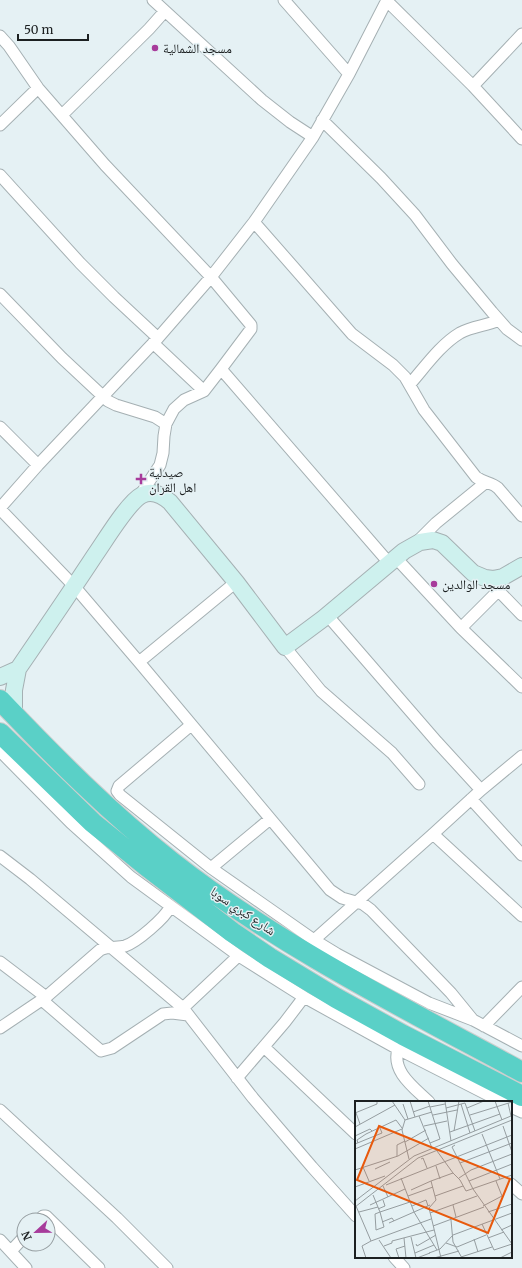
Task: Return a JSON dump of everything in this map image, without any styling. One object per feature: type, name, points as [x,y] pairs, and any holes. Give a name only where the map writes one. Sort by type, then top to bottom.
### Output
[{"type":"highway","name":"شارع كبري سوبا","points":[[0,700],[63,765],[116,816],[174,863],[207,876],[242,912],[341,973],[522,1072]]},
{"type":"highway","name":"شارع كبري سوبا","points":[[0,733],[93,823],[191,901],[270,958],[311,984],[403,1035],[522,1096]]},
{"type":"highway","points":[[191,901],[207,876]]},
{"type":"street","points":[[153,0],[262,100],[290,122],[313,137]]},
{"type":"street","points":[[284,0],[349,74]]},
{"type":"street","points":[[473,1020],[451,993],[363,904],[335,895],[330,890],[74,586],[0,509],[38,465],[104,397],[156,340],[211,277],[254,222],[313,137],[349,74],[387,0],[473,86],[522,139]]},
{"type":"street","points":[[62,115],[149,29],[165,11]]},
{"type":"street","points":[[473,86],[522,34]]},
{"type":"street","points":[[0,36],[15,54],[38,88],[105,165],[211,277],[251,325],[251,328],[222,369],[204,390],[199,394],[188,397],[180,402],[174,409],[166,424],[162,459],[157,471],[139,497]]},
{"type":"street","points":[[0,125],[38,88]]},
{"type":"street","points":[[322,120],[381,178],[415,215],[452,264],[498,320],[522,340]]},
{"type":"street","points":[[0,174],[86,269],[204,390]]},
{"type":"street","points":[[254,222],[352,334],[393,365],[410,384],[417,400],[424,410],[476,477],[485,483],[495,485],[522,516]]},
{"type":"street","points":[[0,294],[62,358],[112,404],[150,415],[166,424]]},
{"type":"street","points":[[410,384],[449,341],[471,328],[498,320]]},
{"type":"street","points":[[222,369],[393,561],[522,687]]},
{"type":"street","points":[[0,427],[38,465]]},
{"type":"street","points":[[285,647],[415,544],[431,528],[485,483]]},
{"type":"street","points":[[14,715],[14,690],[18,669],[131,504],[146,493],[154,493],[167,499],[236,582],[285,647],[321,691],[392,753],[419,784]]},
{"type":"street","points":[[415,544],[429,540],[442,543],[473,573],[494,585],[522,616]]},
{"type":"street","points":[[461,628],[494,585],[503,577],[522,566]]},
{"type":"street","points":[[139,662],[236,582]]},
{"type":"street","points":[[327,615],[437,742],[481,790]]},
{"type":"street","points":[[0,677],[18,669]]},
{"type":"street","points":[[191,725],[119,786],[117,791],[207,876],[337,954],[429,1003],[473,1020],[522,1046]]},
{"type":"street","points":[[1,754],[94,845],[135,881],[235,959],[303,999],[398,1050],[500,1101]]},
{"type":"street","points":[[314,940],[481,790],[522,756]]},
{"type":"street","points":[[471,799],[522,855]]},
{"type":"street","points":[[207,876],[270,819]]},
{"type":"street","points":[[433,834],[522,916]]},
{"type":"street","points":[[0,856],[154,982],[186,1012],[237,1078],[303,1157],[355,1215]]},
{"type":"street","points":[[0,1028],[44,998],[100,950],[130,944],[153,926],[169,909]]},
{"type":"street","points":[[169,909],[303,999]]},
{"type":"street","points":[[0,962],[44,998],[101,1051],[112,1048],[163,1014],[186,1012],[235,959]]},
{"type":"street","points":[[484,1026],[522,987]]},
{"type":"street","points":[[237,1078],[303,999]]},
{"type":"street","points":[[264,1047],[355,1133]]},
{"type":"street","points":[[398,1050],[396,1061],[402,1075],[428,1101]]},
{"type":"street","points":[[512,1107],[522,1112]]},
{"type":"street","points":[[0,1110],[127,1228],[167,1268]]},
{"type":"street","points":[[512,1185],[522,1194]]},
{"type":"street","points":[[56,1226],[99,1268]]},
{"type":"street","points":[[0,1240],[26,1268]]},
{"type":"street","points":[[11,1251],[16,1246]]},
{"type":"street","points":[[395,1258],[404,1268]]},
{"type":"place","name":"مسجد الشمالية","points":[[155,48]]},
{"type":"place","name":"صيدلية اهل القران","points":[[141,479]]},
{"type":"place","name":"مسجد الوالدين","points":[[434,584]]}]
